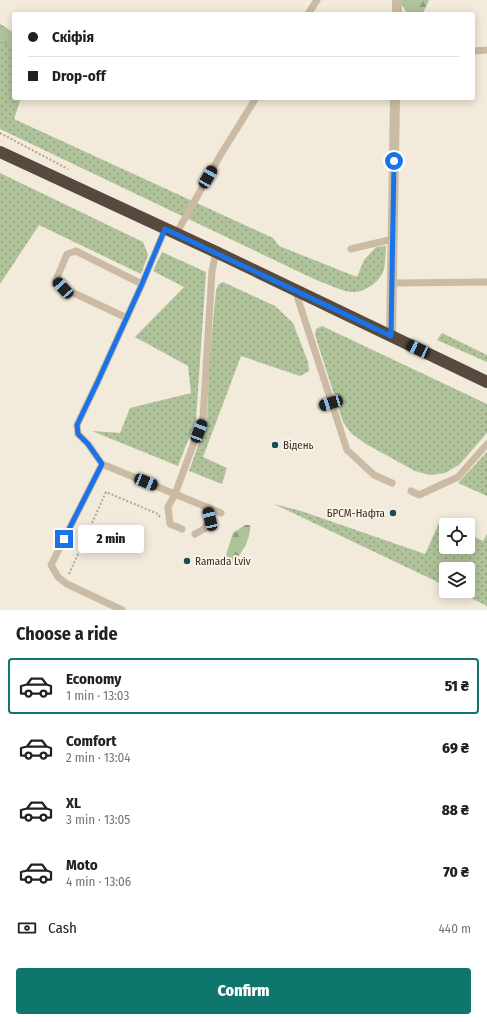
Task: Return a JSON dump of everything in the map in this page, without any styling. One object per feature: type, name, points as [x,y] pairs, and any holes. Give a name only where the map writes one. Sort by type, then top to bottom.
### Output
[{"type":"highway","points":[[0,152],[216,252],[487,382]]},
{"type":"street","points":[[397,0],[397,12]]},
{"type":"street","points":[[391,336],[395,100]]},
{"type":"lane","points":[[309,12],[317,0]]},
{"type":"lane","points":[[475,51],[487,50]]},
{"type":"lane","points":[[221,513],[102,464],[88,444],[78,434],[77,425],[142,284],[170,231],[255,100]]},
{"type":"lane","points":[[351,249],[392,239]]},
{"type":"lane","points":[[127,318],[63,288],[56,280],[67,254],[76,251],[142,284]]},
{"type":"lane","points":[[182,529],[170,524],[168,507],[175,494],[203,418],[212,271],[216,252]]},
{"type":"lane","points":[[392,283],[487,282]]},
{"type":"lane","points":[[295,290],[347,450],[374,475],[392,483]]},
{"type":"lane","points":[[321,406],[331,403]]},
{"type":"lane","points":[[411,491],[419,495],[458,477],[487,444]]},
{"type":"lane","points":[[102,464],[51,565],[58,577],[65,582],[122,610]]},
{"type":"lane","points":[[195,534],[204,530],[210,519],[208,507]]},
{"type":"path","points":[[65,582],[106,492],[158,514],[161,519]]},
{"type":"green space","points":[[400,0],[429,0],[424,12],[406,12]]},
{"type":"green space","points":[[0,24],[12,32],[12,100],[20,100],[14,119],[273,238],[279,246],[357,277],[364,260],[376,247],[386,246],[385,266],[383,272],[374,284],[360,291],[350,292],[337,288],[314,279],[0,129]]},
{"type":"green space","points":[[0,24],[12,32],[12,46],[0,41]]},
{"type":"green space","points":[[0,173],[143,242],[148,255],[141,274],[39,225],[0,284]]},
{"type":"green space","points":[[162,252],[206,272],[196,420],[178,466],[92,431],[120,433],[130,408],[191,393],[188,366],[135,337],[184,287],[153,271]]},
{"type":"green space","points":[[223,282],[275,306],[293,323],[308,362],[309,371],[300,376],[241,356],[203,457],[227,468],[222,484],[189,471],[207,420],[209,366],[216,290],[219,284]]},
{"type":"green space","points":[[322,326],[487,404],[487,433],[459,465],[445,473],[430,475],[415,471],[366,444],[351,433],[343,422],[315,335],[316,329]]},
{"type":"green space","points":[[442,333],[487,355],[487,362],[437,340]]},
{"type":"green space","points":[[487,452],[487,496],[458,483]]},
{"type":"green space","points":[[274,504],[301,511],[425,554],[439,523],[439,554],[475,554],[475,537],[483,541],[487,534],[487,606],[470,598],[475,598],[475,562],[439,562],[439,583]]},
{"type":"green space","points":[[245,525],[250,525],[247,541],[238,557],[230,564],[226,555],[233,533]]},
{"type":"place","name":"Відень","points":[[275,445]]},
{"type":"place","name":"БРСМ-Нафта","points":[[393,513]]},
{"type":"place","name":"Ramada Lviv","points":[[187,561]]},
{"type":"route","points":[[64,539],[102,464],[88,444],[78,434],[77,425],[142,284],[165,229],[391,336],[394,161]]}]
